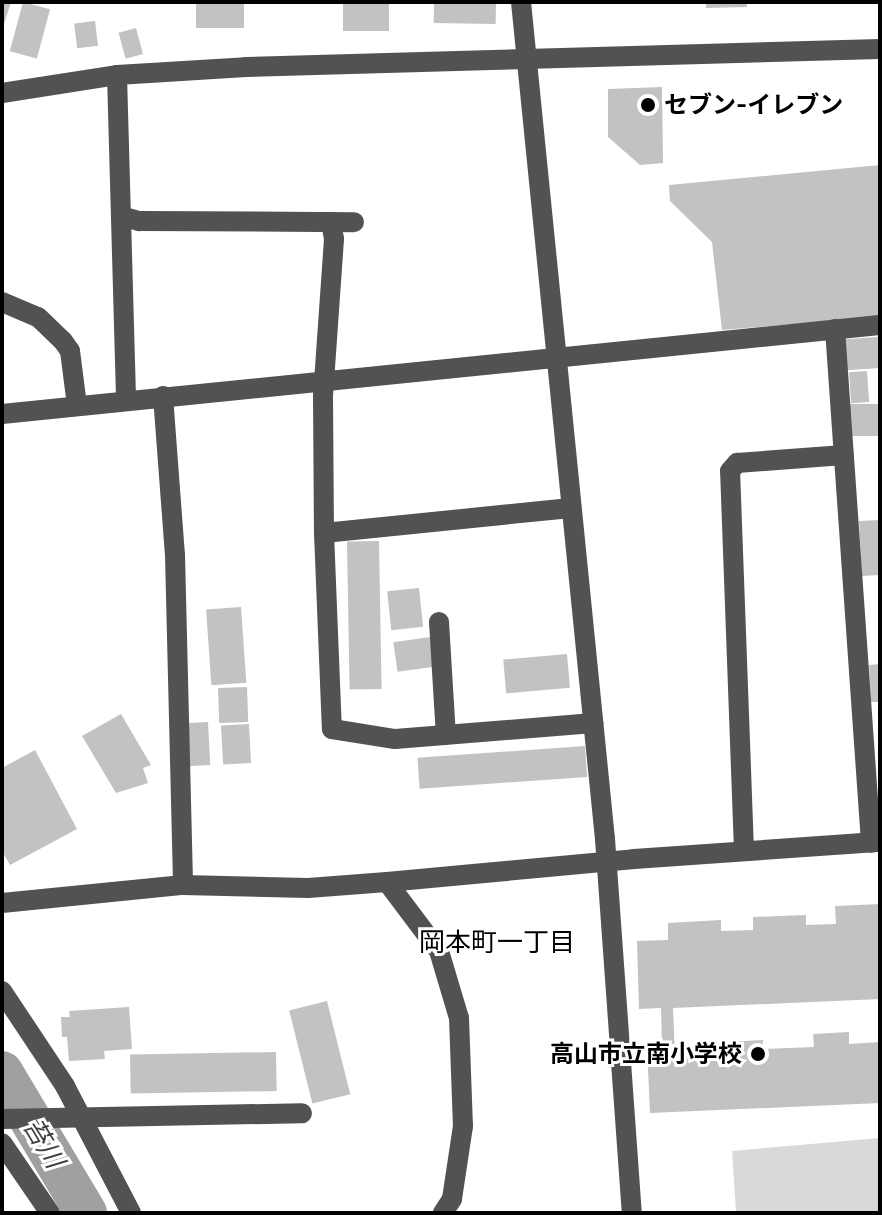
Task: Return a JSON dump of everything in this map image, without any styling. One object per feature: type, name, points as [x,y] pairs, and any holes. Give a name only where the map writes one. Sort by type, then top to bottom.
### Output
[{"type":"street","points":[[521,2],[607,862],[632,1213]]},
{"type":"street","points":[[2,93],[117,75],[246,67],[880,49]]},
{"type":"street","points":[[117,75],[126,401]]},
{"type":"street","points":[[121,216],[139,221],[354,222]]},
{"type":"street","points":[[331,222],[334,239],[325,380],[324,533],[332,729],[395,739],[593,723]]},
{"type":"street","points":[[2,302],[38,317],[63,341],[70,351],[77,406]]},
{"type":"street","points":[[2,414],[880,325]]},
{"type":"street","points":[[2,903],[183,885],[308,888],[876,842],[835,329]]},
{"type":"street","points":[[163,396],[175,555],[183,885]]},
{"type":"street","points":[[744,851],[730,471],[737,463],[844,455]]},
{"type":"street","points":[[324,533],[571,508]]},
{"type":"street","points":[[439,622],[446,735]]},
{"type":"street","points":[[387,882],[439,951],[459,1018],[463,1126],[452,1199],[443,1213]]},
{"type":"street","points":[[2,991],[131,1213]]},
{"type":"street","points":[[2,1119],[302,1113]]},
{"type":"street","points":[[2,1143],[50,1213]]},
{"type":"shaded area","points":[[880,1138],[880,1213],[736,1213],[732,1151]]},
{"type":"building","points":[[2,2],[11,2],[3,27],[2,27]]},
{"type":"building","points":[[23,2],[50,9],[37,59],[10,51]]},
{"type":"building","points":[[196,2],[244,2],[244,28],[196,28]]},
{"type":"building","points":[[343,2],[389,2],[389,31],[343,31]]},
{"type":"building","points":[[434,2],[496,3],[496,24],[434,23]]},
{"type":"building","points":[[706,2],[747,2],[747,7],[706,8]]},
{"type":"building","points":[[95,21],[98,46],[77,48],[74,24]]},
{"type":"building","points":[[136,28],[143,54],[126,59],[119,33]]},
{"type":"building","points":[[662,87],[663,163],[640,165],[608,137],[608,89]]},
{"type":"building","points":[[880,165],[880,317],[722,330],[712,242],[670,201],[669,185]]},
{"type":"building","points":[[878,337],[880,368],[846,370],[844,339]]},
{"type":"building","points":[[867,371],[869,402],[851,403],[849,372]]},
{"type":"building","points":[[848,404],[880,404],[880,436],[848,436]]},
{"type":"building","points":[[880,520],[880,575],[862,576],[859,521]]},
{"type":"building","points":[[379,541],[382,689],[350,690],[347,542]]},
{"type":"building","points":[[419,588],[423,627],[391,630],[387,591]]},
{"type":"building","points":[[241,607],[246,683],[211,685],[206,609]]},
{"type":"building","points":[[430,637],[434,667],[398,672],[393,642]]},
{"type":"building","points":[[567,654],[570,688],[506,693],[503,660]]},
{"type":"building","points":[[880,664],[880,702],[871,702],[869,665]]},
{"type":"building","points":[[247,687],[248,722],[219,723],[218,688]]},
{"type":"building","points":[[121,714],[151,765],[143,768],[148,783],[116,793],[82,736]]},
{"type":"building","points":[[208,722],[210,765],[186,766],[184,723]]},
{"type":"building","points":[[249,724],[251,763],[223,764],[221,725]]},
{"type":"building","points":[[585,746],[587,777],[420,789],[417,758]]},
{"type":"building","points":[[35,750],[77,829],[10,865],[2,851],[2,768]]},
{"type":"building","points":[[880,904],[880,999],[673,1008],[675,1057],[727,1054],[727,1042],[763,1040],[763,1049],[814,1047],[813,1034],[849,1032],[849,1044],[880,1042],[880,1103],[650,1113],[647,1046],[662,1045],[661,1008],[639,1009],[637,941],[668,940],[668,923],[721,920],[721,931],[753,930],[753,917],[806,915],[806,925],[836,924],[835,906]]},
{"type":"building","points":[[327,1001],[350,1094],[312,1104],[289,1010]]},
{"type":"building","points":[[129,1007],[132,1049],[104,1051],[105,1059],[69,1061],[67,1037],[62,1037],[61,1017],[70,1017],[69,1011]]},
{"type":"building","points":[[276,1052],[277,1091],[131,1094],[130,1055]]},
{"type":"waterway","name":"苔川","points":[[2,1072],[86,1213]]},
{"type":"place","name":"セブン-イレブン","points":[[648,105]]},
{"type":"place","name":"高山市立南小学校","points":[[758,1054]]},
{"type":"district","name":"岡本町一丁目","points":[[497,942]]}]
